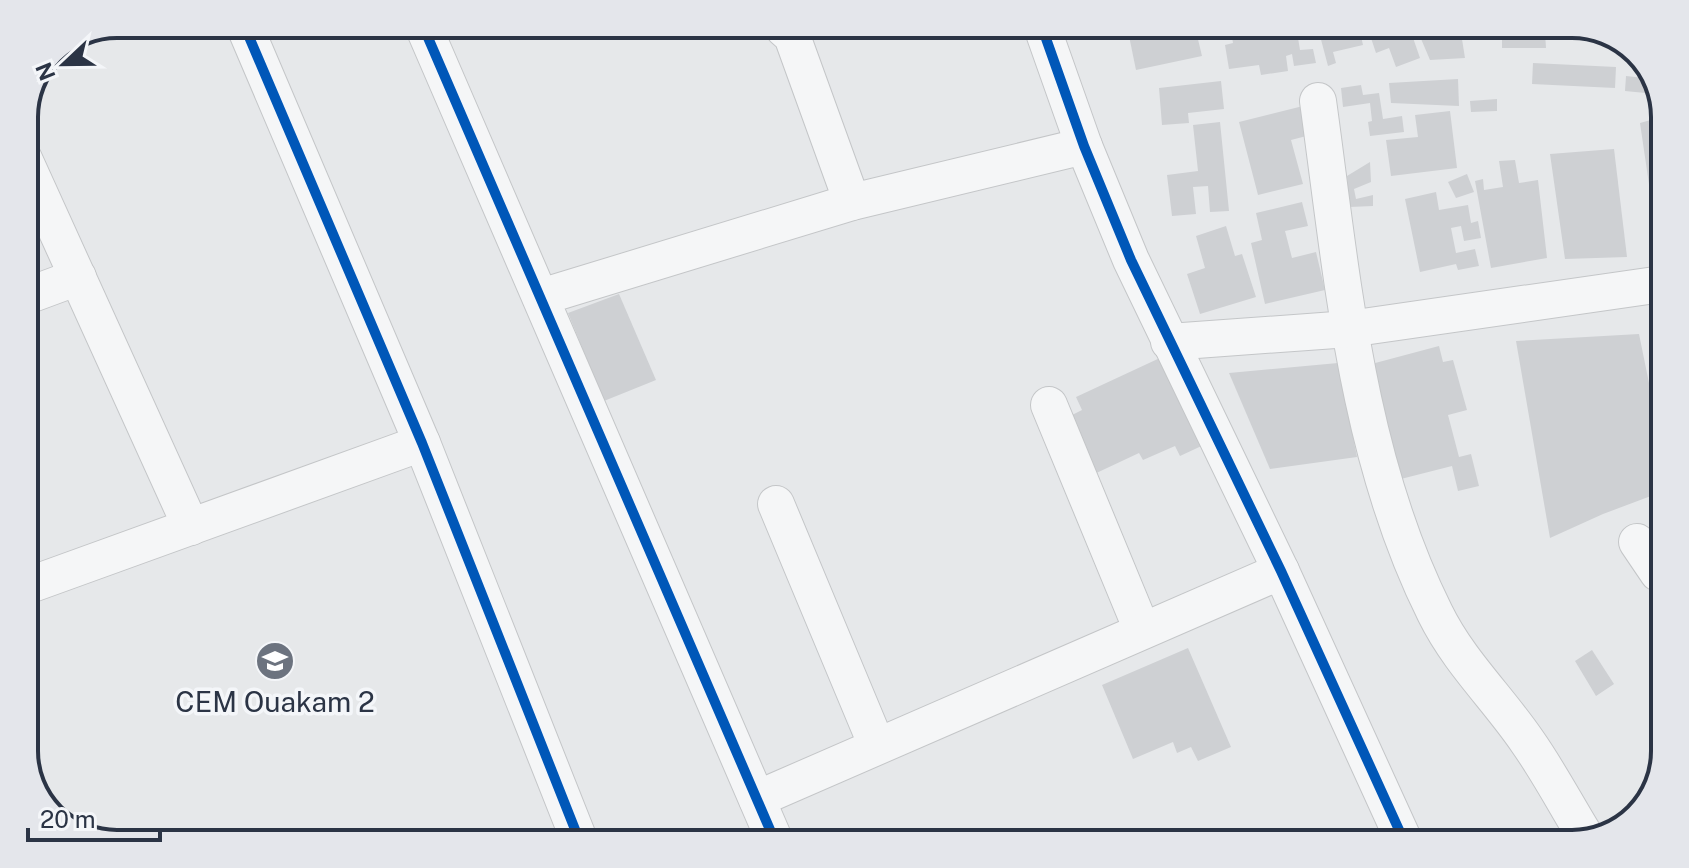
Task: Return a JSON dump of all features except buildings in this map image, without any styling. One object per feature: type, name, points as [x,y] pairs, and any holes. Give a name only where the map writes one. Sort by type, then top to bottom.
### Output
[{"type":"street","points":[[250,38],[422,443],[575,830]]},
{"type":"street","points":[[428,38],[770,830]]},
{"type":"street","points":[[793,38],[852,202]]},
{"type":"street","points":[[1046,38],[1084,146],[1169,342],[1281,571],[1399,830]]},
{"type":"street","points":[[1318,101],[1349,329],[1372,440],[1403,539],[1424,590],[1460,658],[1527,740],[1581,829]]},
{"type":"street","points":[[541,297],[852,202],[1084,146]]},
{"type":"street","points":[[38,190],[191,527]]},
{"type":"street","points":[[38,292],[78,277]]},
{"type":"street","points":[[1169,342],[1349,329],[1651,286]]},
{"type":"street","points":[[1049,405],[1142,630]]},
{"type":"street","points":[[38,582],[422,443]]},
{"type":"street","points":[[776,504],[877,746]]},
{"type":"street","points":[[1637,542],[1651,563]]},
{"type":"street","points":[[757,799],[1281,571]]},
{"type":"cycle path","points":[[250,38],[422,443],[575,830]]},
{"type":"cycle path","points":[[428,38],[770,830]]},
{"type":"cycle path","points":[[1046,38],[1084,146],[1131,260],[1281,571],[1399,830]]},
{"type":"place","name":"CEM Ouakam 2","points":[[275,661]]}]
